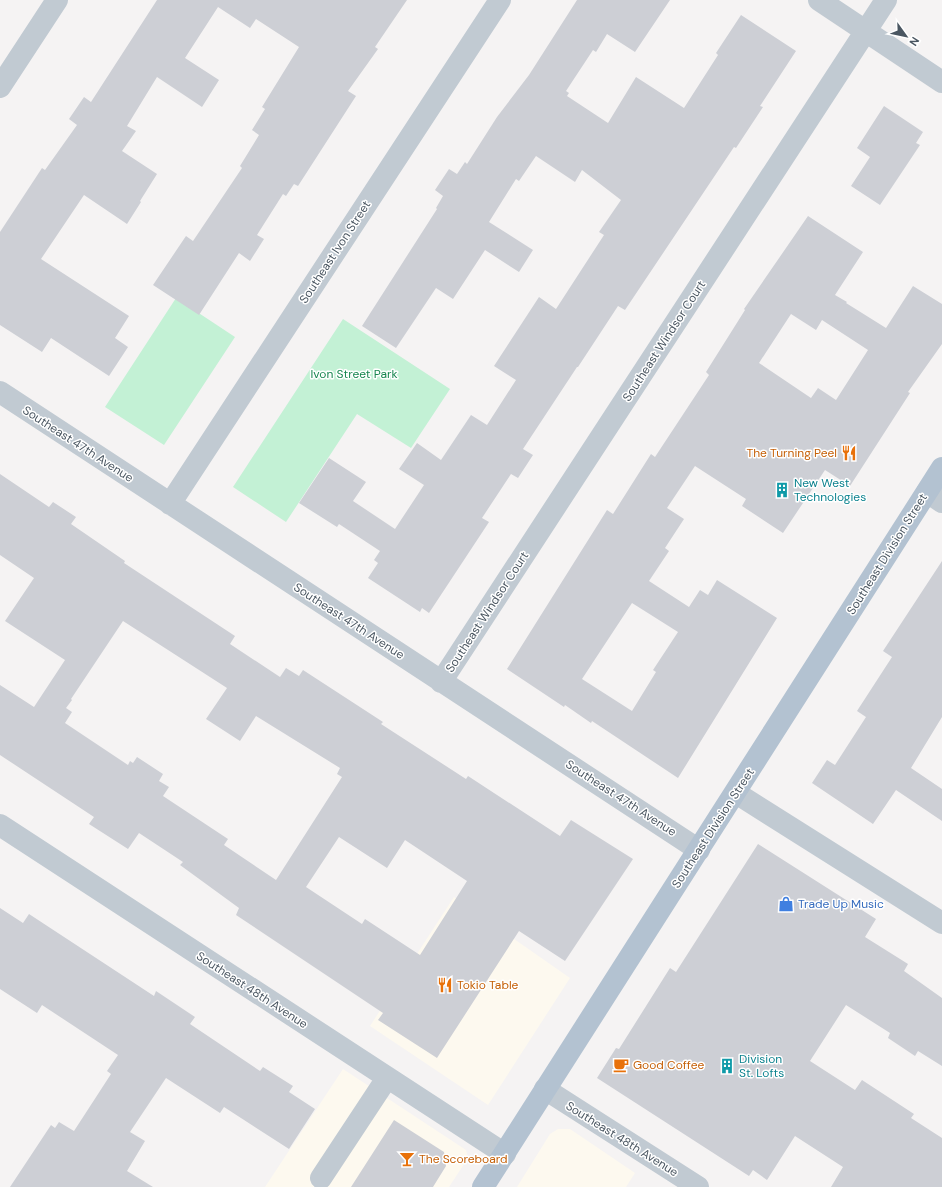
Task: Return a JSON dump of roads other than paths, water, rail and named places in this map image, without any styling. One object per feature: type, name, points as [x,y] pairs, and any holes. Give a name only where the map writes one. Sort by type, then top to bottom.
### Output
[{"type":"main road","name":"Southeast Division Street","points":[[486,1186],[545,1090],[736,793],[934,497],[942,468]]},
{"type":"street","points":[[0,87],[57,0]]},
{"type":"street","name":"Southeast Ivon Street","points":[[170,504],[500,0]]},
{"type":"street","points":[[818,0],[942,82]]},
{"type":"street","name":"Southeast Windsor Court","points":[[441,682],[886,0]]},
{"type":"street","name":"Southeast 47th Avenue","points":[[0,392],[699,850]]},
{"type":"street","points":[[736,793],[942,923]]},
{"type":"street","name":"Southeast 48th Avenue","points":[[0,825],[505,1154]]},
{"type":"street","points":[[321,1178],[387,1078]]},
{"type":"street","name":"Southeast 48th Avenue","points":[[545,1090],[698,1187]]},
{"type":"place","name":"The Turning Peel","points":[[849,453]]},
{"type":"place","name":"New West Technologies","points":[[782,490]]},
{"type":"place","name":"Trade Up Music","points":[[786,904]]},
{"type":"place","name":"Tokio Table","points":[[445,985]]},
{"type":"place","name":"Good Coffee","points":[[621,1065]]},
{"type":"place","name":"Division St. Lofts","points":[[727,1066]]},
{"type":"place","name":"The Scoreboard","points":[[407,1159]]},
{"type":"park label","name":"Ivon Street Park","points":[[354,374]]}]
